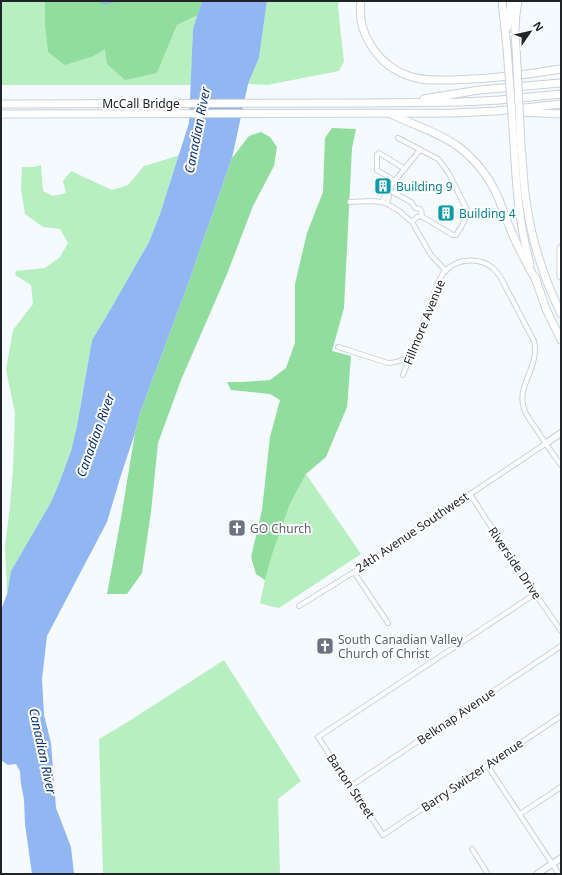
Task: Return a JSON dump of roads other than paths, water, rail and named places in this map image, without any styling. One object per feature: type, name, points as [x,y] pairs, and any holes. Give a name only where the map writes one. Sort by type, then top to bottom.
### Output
[{"type":"highway","points":[[361,1],[362,24],[372,49],[395,70],[408,76],[432,80],[465,80],[535,74],[561,69]]},
{"type":"highway","points":[[502,1],[520,217],[530,262],[551,319],[561,340]]},
{"type":"highway","points":[[507,48],[511,1]]},
{"type":"highway","points":[[518,1],[514,30],[526,201],[538,255],[546,280],[561,314]]},
{"type":"highway","points":[[402,103],[480,90],[561,83]]},
{"type":"highway","points":[[402,103],[499,100],[561,94]]},
{"type":"highway","name":"McCall Bridge","points":[[1,104],[402,103]]},
{"type":"highway","points":[[496,111],[561,104]]},
{"type":"highway","points":[[496,111],[561,114]]},
{"type":"highway","name":"McCall Bridge","points":[[1,114],[454,113],[496,111]]},
{"type":"highway","points":[[389,113],[437,134],[457,146],[474,161],[493,187],[515,242],[536,280]]},
{"type":"highway","points":[[561,248],[561,276]]},
{"type":"street","points":[[398,138],[438,159],[449,174],[467,210],[467,215],[456,235],[453,235],[425,218],[420,217]]},
{"type":"street","points":[[382,202],[395,181],[420,150]]},
{"type":"street","points":[[395,181],[377,170],[378,153],[405,169]]},
{"type":"street","points":[[389,191],[411,202],[415,208],[421,210],[422,214],[419,220],[413,223]]},
{"type":"street","points":[[387,204],[389,191]]},
{"type":"street","points":[[350,202],[382,202],[400,211],[413,223],[431,255],[446,271],[458,263],[475,261],[484,263],[496,272],[502,280],[535,345],[533,364],[523,393],[523,405],[545,444],[561,466]]},
{"type":"street","name":"Fillmore Avenue","points":[[403,375],[437,286],[441,277],[446,271]]},
{"type":"street","points":[[338,347],[388,363],[393,363],[410,357]]},
{"type":"street","points":[[545,444],[561,433]]},
{"type":"street","name":"24th Avenue Southwest","points":[[299,606],[354,572],[545,444]]},
{"type":"street","name":"Riverside Drive","points":[[470,494],[561,631]]},
{"type":"street","points":[[354,572],[388,623]]},
{"type":"street","name":"Barton Street","points":[[384,835],[318,737],[535,594]]},
{"type":"street","name":"Belknap Avenue","points":[[351,786],[561,646]]},
{"type":"street","name":"Barry Switzer Avenue","points":[[384,835],[561,716]]},
{"type":"street","points":[[487,765],[559,874]]},
{"type":"street","points":[[520,814],[561,787]]},
{"type":"street","points":[[472,849],[488,874]]},
{"type":"street","points":[[537,874],[561,858]]},
{"type":"water","name":"Canadian River","points":[[202,1],[267,1],[259,58],[248,84],[232,158],[188,284],[140,413],[107,522],[47,636],[42,679],[44,715],[51,743],[56,808],[71,847],[74,874],[32,874],[20,771],[16,764],[8,765],[1,760],[1,610],[7,594],[11,571],[50,504],[71,451],[77,426],[92,340],[149,242],[160,214],[189,123],[193,29]]},
{"type":"waterway","points":[[99,1],[104,4],[117,1]]},
{"type":"place","name":"Building 9","points":[[383,186]]},
{"type":"place","name":"Building 4","points":[[446,213]]},
{"type":"place","name":"GO Church","points":[[237,528]]},
{"type":"place","name":"South Canadian Valley Church of Christ","points":[[325,646]]}]
